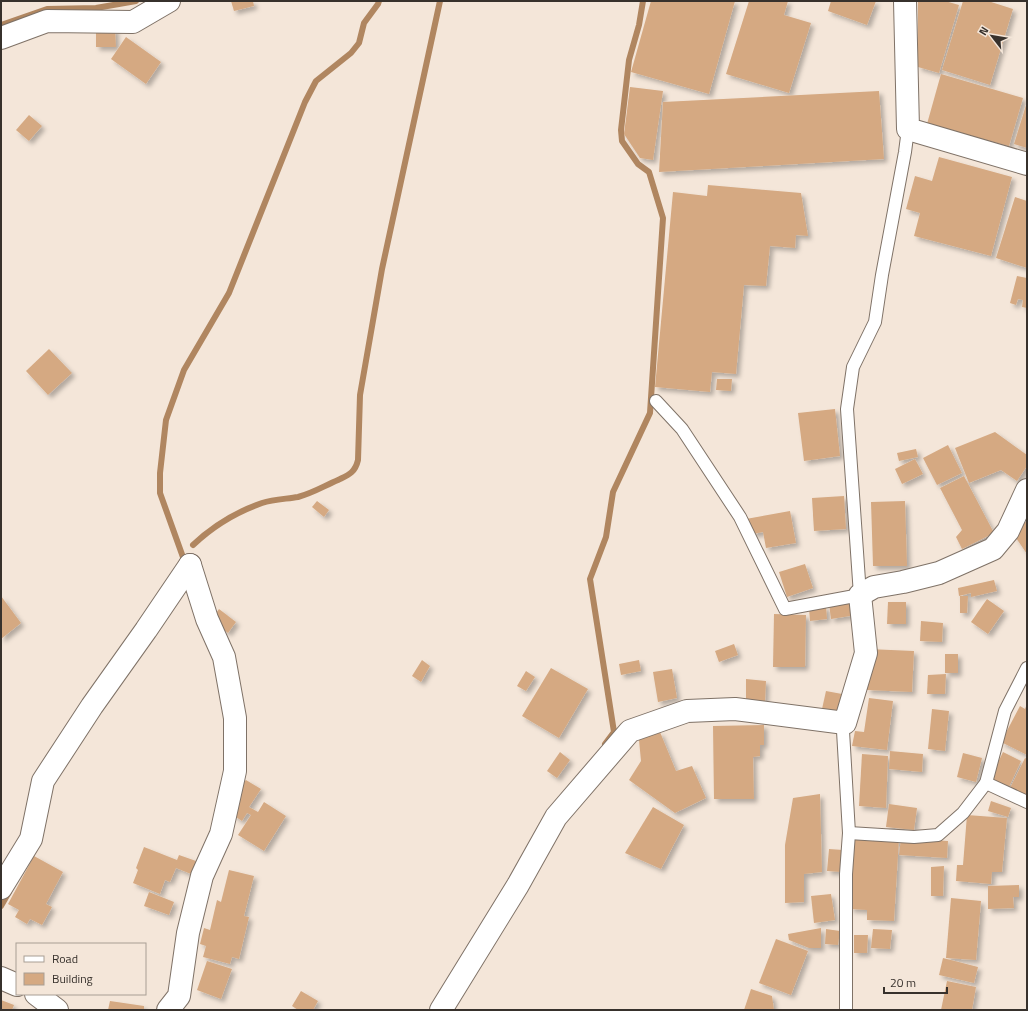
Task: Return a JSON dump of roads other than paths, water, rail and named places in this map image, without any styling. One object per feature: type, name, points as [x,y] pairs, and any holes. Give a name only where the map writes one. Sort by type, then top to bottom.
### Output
[{"type":"street","points":[[1,38],[47,21],[133,22],[170,1]]},
{"type":"street","points":[[905,1],[908,129],[1027,164]]},
{"type":"street","points":[[441,1010],[518,885],[556,818],[630,731],[687,711],[735,709],[845,724],[866,653],[860,595],[874,587],[903,582],[939,573],[993,549],[1008,531],[1027,490]]},
{"type":"street","points":[[1,888],[31,840],[44,780],[92,706],[190,565],[207,619],[224,657],[235,718],[235,771],[221,834],[202,876],[198,890],[188,933],[179,996],[168,1010]]},
{"type":"street","points":[[1,978],[16,986]]},
{"type":"street","points":[[29,1010],[35,995]]},
{"type":"street","points":[[36,995],[57,1010]]},
{"type":"lane","points":[[656,401],[682,429],[740,517],[785,609],[860,595],[847,409],[853,366],[875,322],[908,129]]},
{"type":"lane","points":[[849,833],[914,837],[938,835],[963,813],[986,783],[1005,711],[1027,668]]},
{"type":"lane","points":[[845,724],[843,731],[849,833],[846,874],[846,1010]]},
{"type":"lane","points":[[986,783],[1027,802]]},
{"type":"waterway","points":[[1,25],[47,9],[96,8],[136,1]]},
{"type":"waterway","points":[[184,560],[160,493],[160,473],[166,420],[184,370],[229,293],[305,102],[316,81],[351,53],[359,43],[364,23],[379,1]]},
{"type":"waterway","points":[[193,545],[225,520],[243,511],[267,502],[309,494],[348,475],[353,471],[357,464],[360,395],[382,269],[440,1]]},
{"type":"waterway","points":[[605,744],[614,732],[590,579],[606,537],[613,492],[650,413],[663,218],[649,172],[638,164],[622,141],[621,130],[629,60],[639,25],[643,1]]},
{"type":"waterway","points":[[1,906],[9,892]]}]
